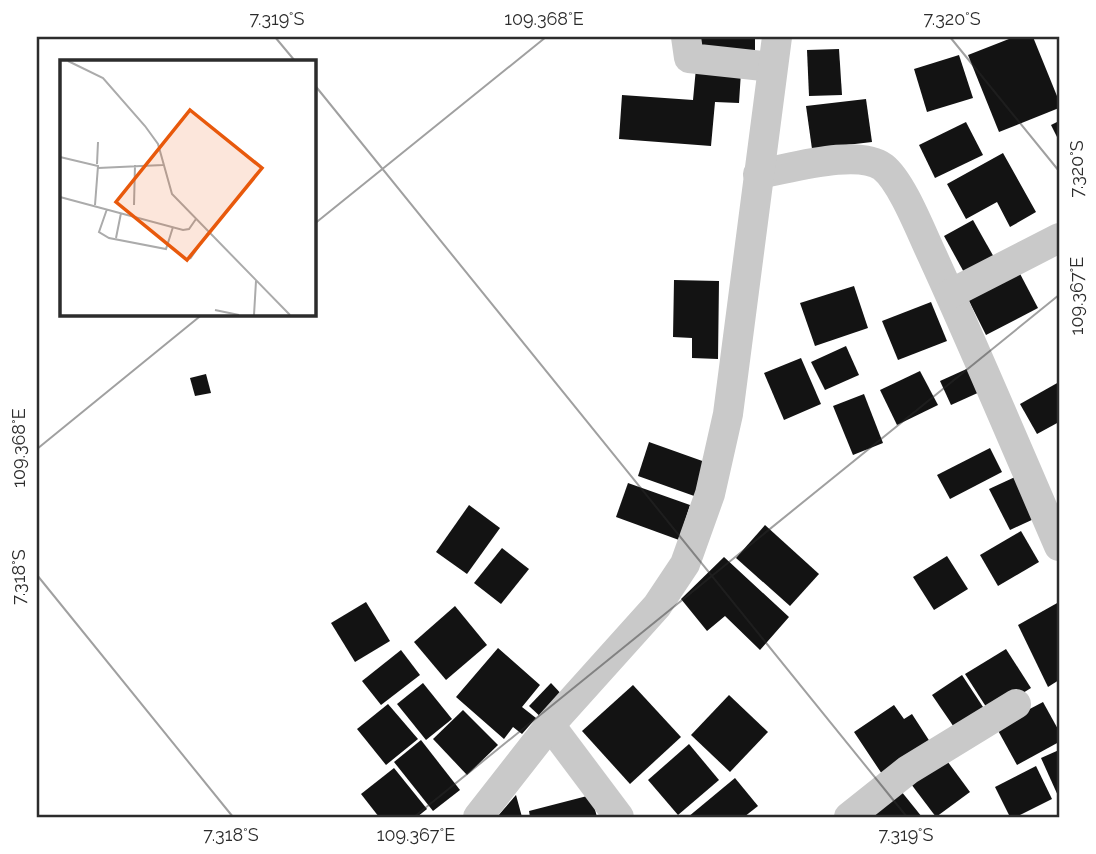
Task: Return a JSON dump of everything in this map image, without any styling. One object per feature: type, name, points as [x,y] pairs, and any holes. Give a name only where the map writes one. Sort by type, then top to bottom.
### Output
[{"type":"street","points":[[687,37],[689,58],[772,67]]},
{"type":"street","points":[[478,817],[550,725],[657,606],[685,564],[710,494],[728,414],[777,37]]},
{"type":"street","points":[[758,174],[846,159],[867,160],[883,168],[909,206],[950,294],[1059,547]]},
{"type":"street","points":[[950,294],[1059,237]]},
{"type":"street","points":[[849,817],[908,770],[1016,704]]},
{"type":"street","points":[[550,725],[619,817]]},
{"type":"building","points":[[701,37],[755,37],[755,53],[701,50]]},
{"type":"building","points":[[1014,37],[1033,37],[1059,101],[1059,108],[999,132],[968,55]]},
{"type":"building","points":[[839,49],[842,95],[809,96],[807,50]]},
{"type":"building","points":[[959,55],[973,98],[927,112],[914,69]]},
{"type":"building","points":[[696,68],[741,72],[739,103],[715,102],[711,146],[619,139],[622,95],[693,100]]},
{"type":"building","points":[[866,99],[872,142],[812,149],[806,106]]},
{"type":"building","points":[[1059,121],[1059,141],[1051,125]]},
{"type":"building","points":[[966,122],[983,155],[935,178],[919,145]]},
{"type":"building","points":[[1003,153],[1036,212],[1010,227],[997,202],[966,219],[947,184]]},
{"type":"building","points":[[973,220],[995,259],[966,276],[944,236]]},
{"type":"building","points":[[1017,268],[1038,308],[986,335],[966,295]]},
{"type":"building","points":[[674,280],[719,281],[718,359],[692,358],[692,338],[673,337]]},
{"type":"building","points":[[854,286],[868,328],[815,346],[800,303]]},
{"type":"building","points":[[931,302],[947,341],[898,360],[882,321]]},
{"type":"building","points":[[846,346],[859,375],[825,390],[811,362]]},
{"type":"building","points":[[801,358],[821,404],[784,420],[764,373]]},
{"type":"building","points":[[971,367],[982,391],[951,405],[940,381]]},
{"type":"building","points":[[920,371],[938,405],[897,425],[880,390]]},
{"type":"building","points":[[206,374],[211,393],[195,396],[190,378]]},
{"type":"building","points":[[1059,382],[1059,422],[1037,434],[1020,404]]},
{"type":"building","points":[[864,394],[883,443],[853,455],[833,406]]},
{"type":"building","points":[[649,442],[708,463],[697,497],[638,476]]},
{"type":"building","points":[[990,448],[1002,472],[950,499],[937,475]]},
{"type":"building","points":[[1015,477],[1036,518],[1010,530],[989,489]]},
{"type":"building","points":[[628,483],[690,505],[679,540],[616,517]]},
{"type":"building","points":[[469,505],[500,528],[467,574],[436,552]]},
{"type":"building","points":[[765,525],[819,574],[790,606],[736,558]]},
{"type":"building","points":[[1021,531],[1039,562],[998,586],[980,555]]},
{"type":"building","points":[[502,548],[529,569],[501,604],[474,583]]},
{"type":"building","points":[[947,556],[968,589],[934,610],[913,577]]},
{"type":"building","points":[[724,557],[789,617],[760,650],[725,616],[707,631],[681,599]]},
{"type":"building","points":[[366,602],[390,641],[355,662],[331,623]]},
{"type":"building","points":[[1059,602],[1059,680],[1048,687],[1018,625]]},
{"type":"building","points":[[455,606],[487,645],[446,680],[414,642]]},
{"type":"building","points":[[498,648],[540,685],[522,707],[536,718],[522,734],[513,727],[504,739],[456,697]]},
{"type":"building","points":[[1006,649],[1031,688],[990,713],[965,674]]},
{"type":"building","points":[[401,650],[420,675],[381,705],[362,681]]},
{"type":"building","points":[[962,675],[987,713],[958,733],[932,695]]},
{"type":"building","points":[[423,683],[452,719],[426,740],[397,704]]},
{"type":"building","points":[[551,683],[565,698],[544,720],[529,706]]},
{"type":"building","points":[[633,685],[681,737],[630,784],[582,731]]},
{"type":"building","points":[[729,695],[768,732],[730,772],[691,735]]},
{"type":"building","points":[[1043,702],[1059,731],[1059,742],[1017,765],[996,727]]},
{"type":"building","points":[[388,704],[418,739],[386,765],[357,729]]},
{"type":"building","points":[[894,705],[904,719],[912,714],[934,748],[886,780],[854,732]]},
{"type":"building","points":[[463,710],[498,745],[467,775],[433,739]]},
{"type":"building","points":[[421,740],[460,790],[433,811],[394,762]]},
{"type":"building","points":[[689,744],[719,780],[678,815],[648,780]]},
{"type":"building","points":[[1059,750],[1059,798],[1041,758]]},
{"type":"building","points":[[942,754],[970,792],[936,817],[908,780]]},
{"type":"building","points":[[1036,766],[1052,799],[1016,817],[1010,817],[995,787]]},
{"type":"building","points":[[394,768],[427,809],[417,817],[379,817],[361,794]]},
{"type":"building","points":[[735,778],[758,806],[744,817],[688,817]]},
{"type":"building","points":[[897,786],[922,817],[860,817]]},
{"type":"building","points":[[516,795],[522,817],[497,817]]},
{"type":"building","points":[[591,795],[597,817],[530,817],[529,811]]}]
